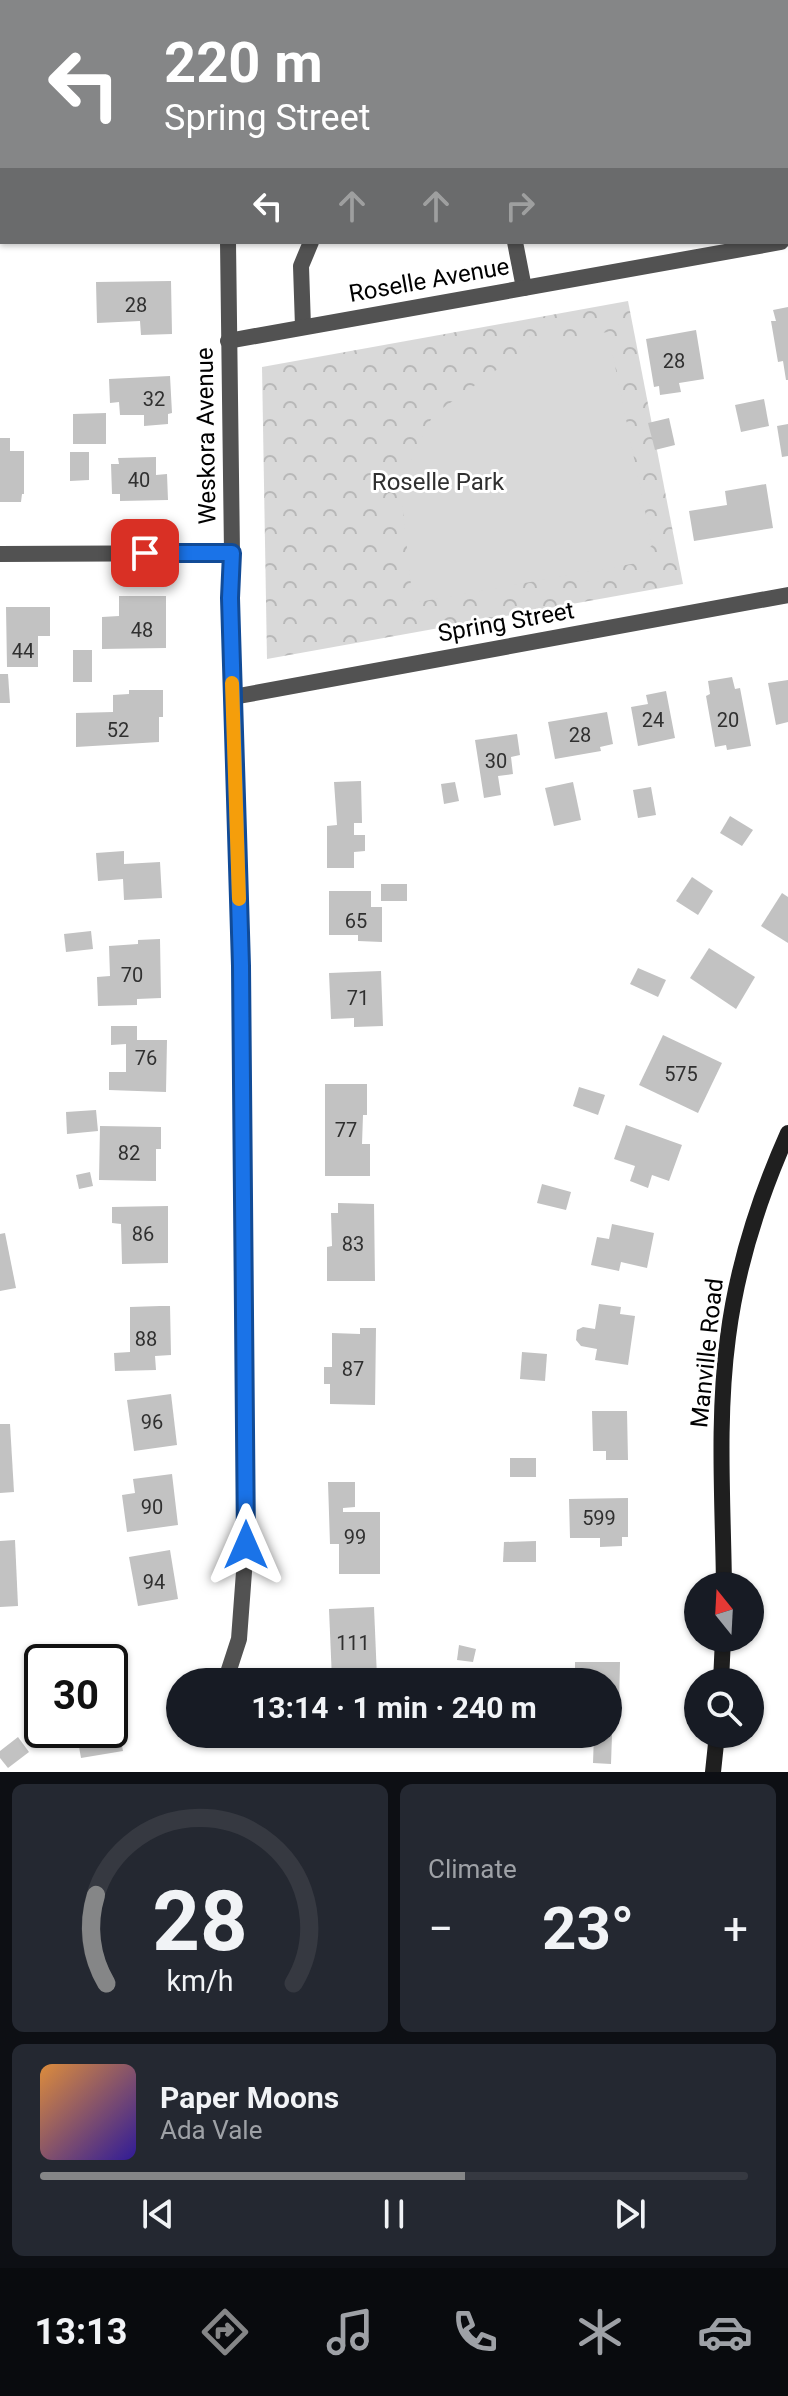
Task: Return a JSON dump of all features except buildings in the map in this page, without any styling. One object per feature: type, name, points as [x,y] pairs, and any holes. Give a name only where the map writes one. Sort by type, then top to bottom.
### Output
[{"type":"main road","name":"Manville Road","points":[[724,1572],[722,1426],[728,1336],[752,1226],[788,1133]]},
{"type":"main road","points":[[713,1772],[716,1748]]},
{"type":"street","name":"Weskora Avenue","points":[[228,244],[230,598],[241,966],[246,1545],[239,1639],[230,1668]]},
{"type":"street","points":[[303,327],[301,266],[310,244]]},
{"type":"street","points":[[515,244],[524,288]]},
{"type":"street","name":"Roselle Avenue","points":[[228,341],[768,244]]},
{"type":"street","points":[[0,554],[232,553]]},
{"type":"street","name":"Spring Street","points":[[233,697],[788,595]]},
{"type":"green space","name":"Roselle Park","points":[[628,301],[683,584],[267,659],[262,367]]},
{"type":"green space","points":[[608,332],[652,545],[637,563],[413,603],[400,484],[433,415],[533,344]]},
{"type":"slow traffic","points":[[232,683],[239,899]]},
{"type":"route","points":[[145,553],[232,553],[230,598],[241,966],[246,1545]]}]
